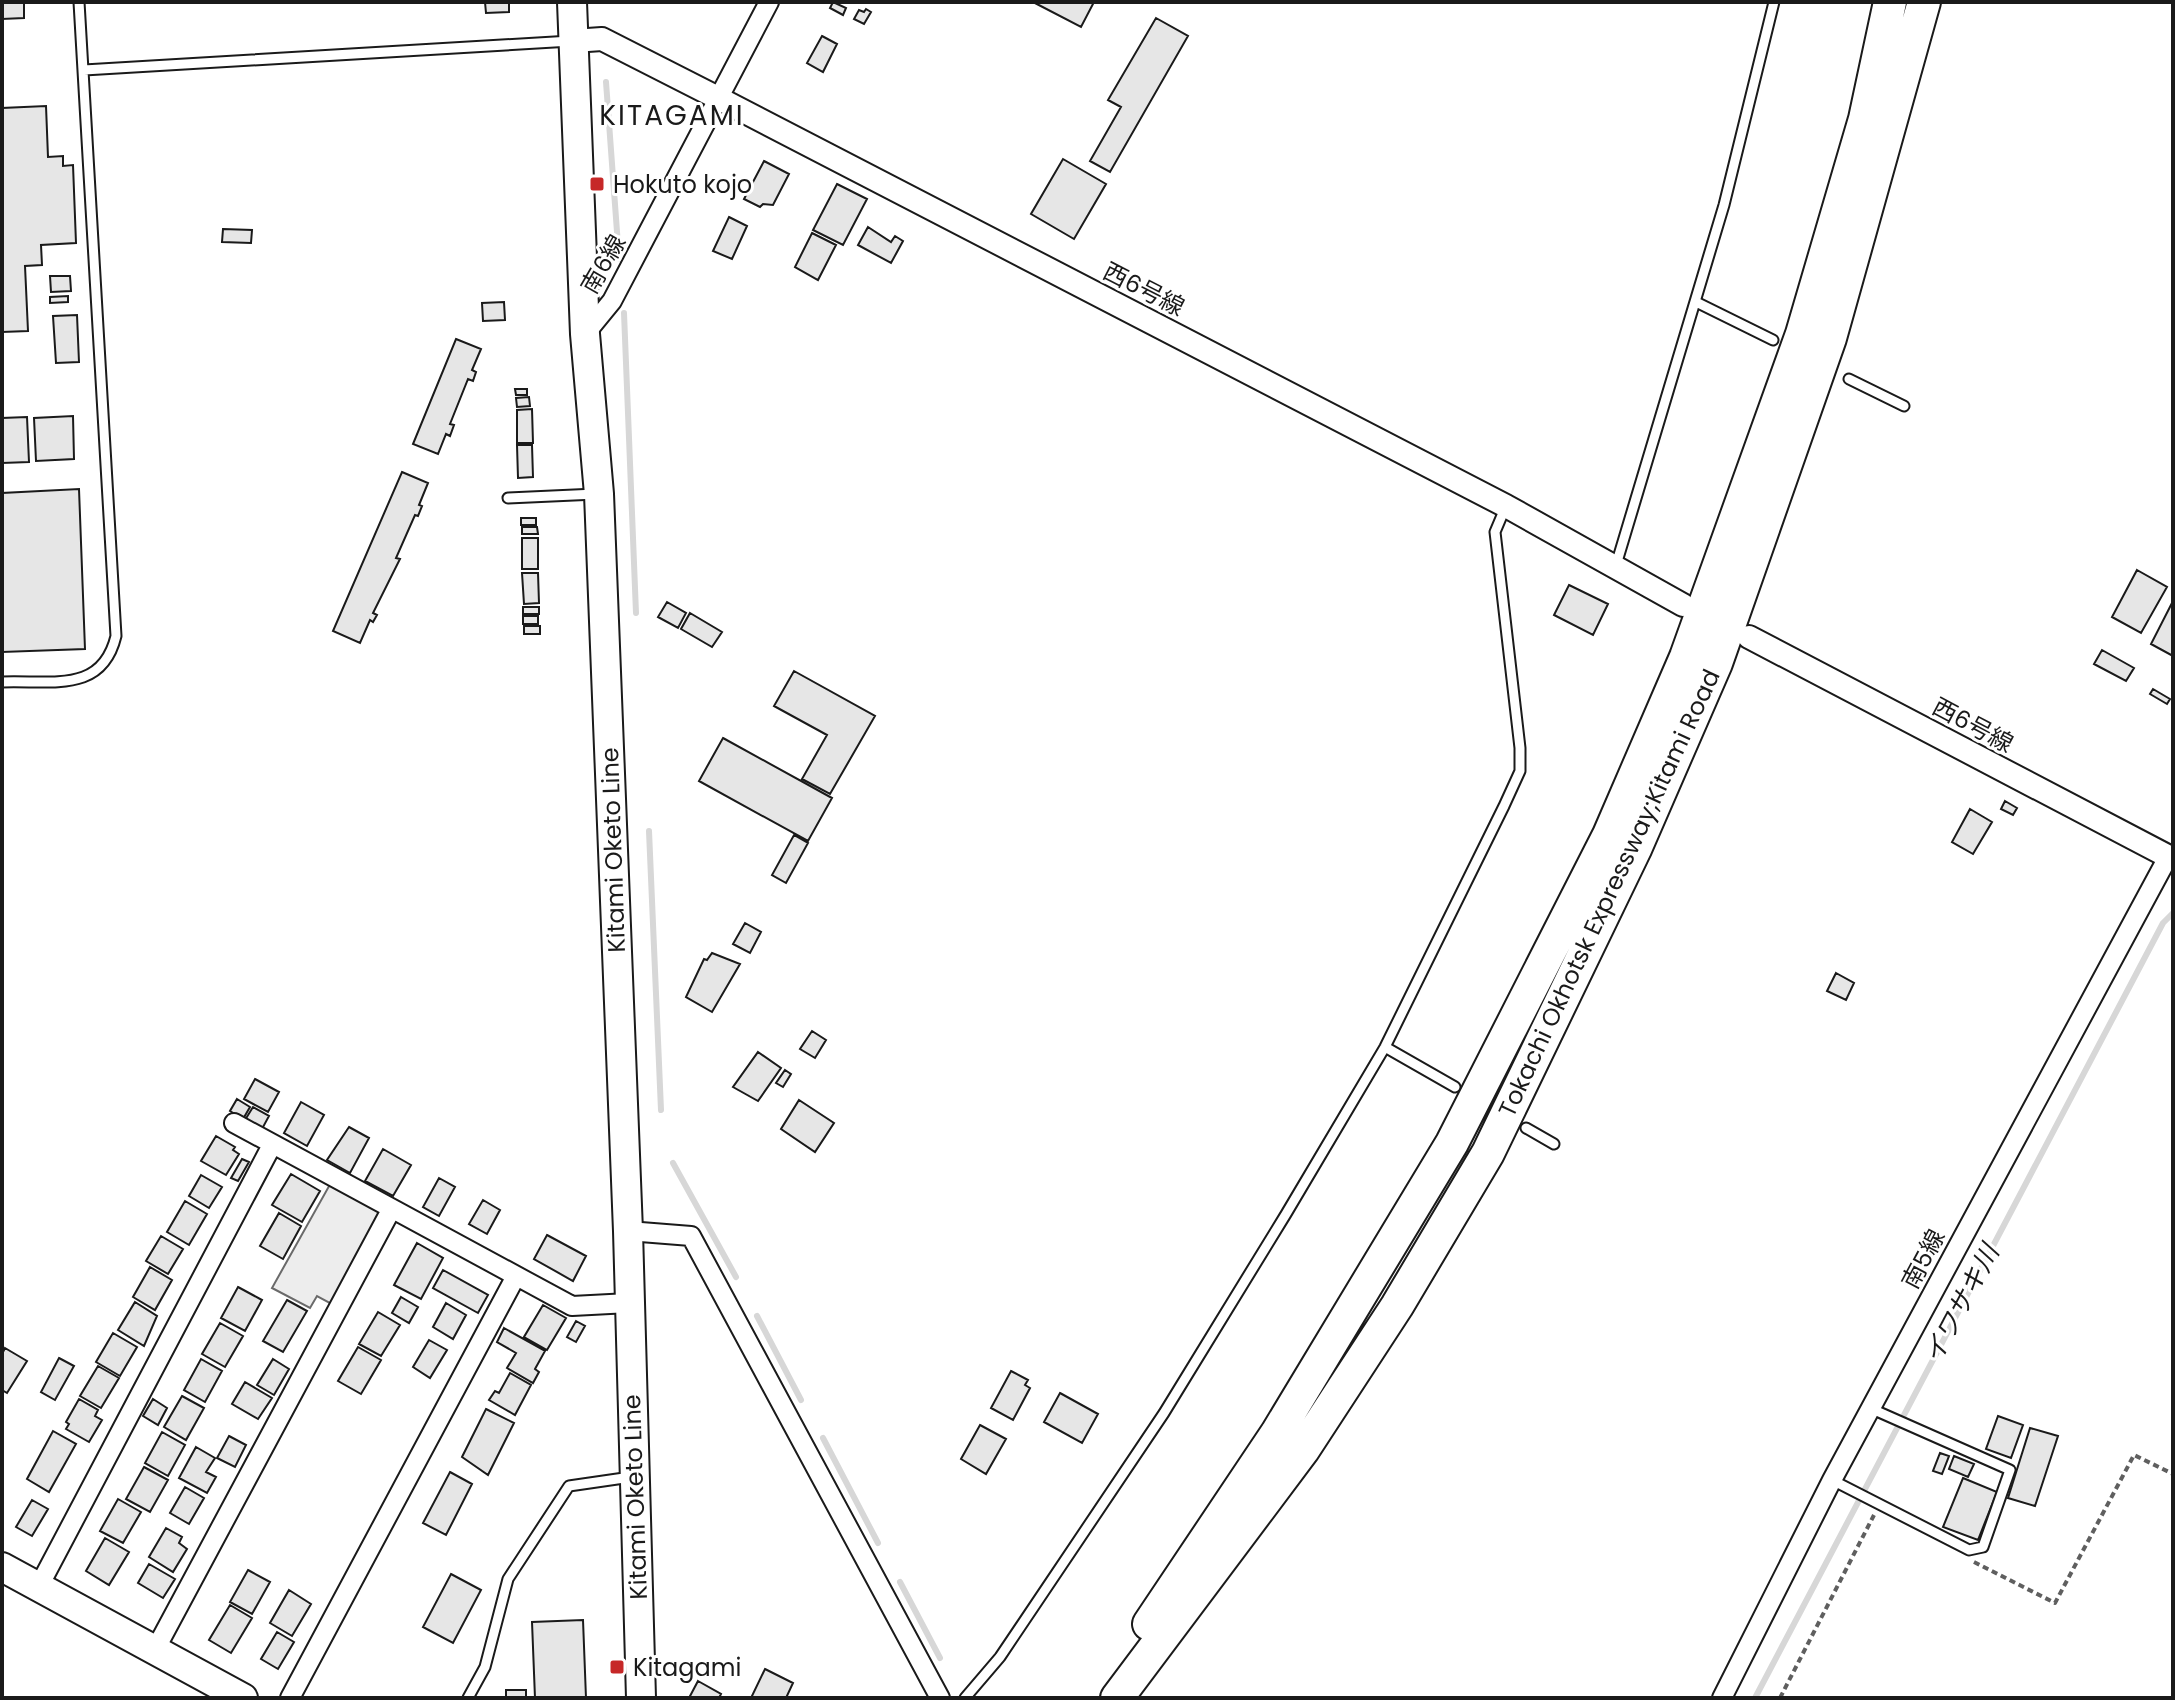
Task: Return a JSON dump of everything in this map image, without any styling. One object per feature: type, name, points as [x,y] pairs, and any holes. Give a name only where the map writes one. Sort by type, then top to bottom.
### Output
[{"type":"highway","name":"Tokachi Okhotsk Expressway;Kitami Road","points":[[1117,1698],[1303,1450],[1397,1306],[1488,1153],[1635,849],[1716,663],[1830,338],[1924,2]]},
{"type":"highway","name":"Tokachi Okhotsk Expressway;Kitami Road","points":[[1096,1698],[1162,1607],[1277,1433],[1452,1143],[1609,835],[1686,657],[1802,334],[1865,119],[1887,12]]},
{"type":"main road","name":"Kitami Oketo Line","points":[[572,2],[585,334],[599,494],[628,1231],[641,1698]]},
{"type":"main road","points":[[2,1567],[243,1698]]},
{"type":"street","name":"南6線","points":[[585,334],[612,301],[769,2]]},
{"type":"street","name":"西6号線","points":[[573,41],[602,39],[1506,506],[1683,605]]},
{"type":"street","name":"西6号線","points":[[1749,637],[2171,854]]},
{"type":"street","name":"南5線","points":[[1722,1698],[1832,1480],[2171,854]]},
{"type":"street","points":[[234,1123],[572,1306],[629,1303]]},
{"type":"street","points":[[38,1588],[272,1145]]},
{"type":"street","points":[[155,1650],[391,1210]]},
{"type":"street","points":[[628,1231],[691,1236],[940,1698]]},
{"type":"street","points":[[290,1698],[516,1276]]},
{"type":"lane","points":[[2,682],[89,678],[102,669],[116,636],[79,2]]},
{"type":"lane","points":[[1615,567],[1696,302],[1774,2]]},
{"type":"lane","points":[[84,70],[573,41]]},
{"type":"lane","points":[[1696,302],[1773,340]]},
{"type":"lane","points":[[1849,379],[1904,406]]},
{"type":"lane","points":[[508,498],[599,494]]},
{"type":"lane","points":[[965,1698],[1000,1657],[1164,1413],[1385,1047],[1520,771],[1495,532],[1506,506]]},
{"type":"lane","points":[[1385,1047],[1455,1087]]},
{"type":"lane","points":[[1526,1128],[1554,1144]]},
{"type":"lane","points":[[1832,1480],[1969,1550],[1983,1547],[2010,1470],[1872,1409]]},
{"type":"lane","points":[[468,1698],[485,1667],[508,1579],[569,1486],[634,1477]]},
{"type":"shaded area","points":[[333,1179],[391,1210],[339,1308],[317,1296],[310,1308],[272,1288]]},
{"type":"building","points":[[2,2],[24,2],[24,18],[2,19]]},
{"type":"building","points":[[485,2],[509,2],[509,12],[486,13]]},
{"type":"building","points":[[833,2],[846,8],[843,15],[830,8]]},
{"type":"building","points":[[1033,2],[1094,2],[1081,27]]},
{"type":"building","points":[[866,9],[871,12],[864,24],[854,19],[859,10],[864,12]]},
{"type":"building","points":[[1156,18],[1188,36],[1110,172],[1090,161],[1121,107],[1108,100]]},
{"type":"building","points":[[822,36],[837,44],[823,72],[807,63]]},
{"type":"building","points":[[46,106],[48,157],[63,156],[63,166],[73,165],[76,243],[41,245],[42,265],[25,266],[28,331],[2,332],[2,108]]},
{"type":"building","points":[[1063,159],[1106,184],[1074,239],[1031,214]]},
{"type":"building","points":[[764,161],[789,174],[773,205],[763,204],[760,207],[744,199]]},
{"type":"building","points":[[837,184],[867,199],[843,245],[813,230]]},
{"type":"building","points":[[729,217],[747,226],[732,259],[713,251]]},
{"type":"building","points":[[868,227],[891,242],[895,236],[903,241],[891,263],[858,245]]},
{"type":"building","points":[[223,229],[252,230],[251,243],[222,242]]},
{"type":"building","points":[[812,233],[836,245],[818,280],[795,267]]},
{"type":"building","points":[[50,276],[70,276],[71,291],[51,292]]},
{"type":"building","points":[[68,296],[68,302],[50,303],[50,297]]},
{"type":"building","points":[[504,302],[505,320],[483,321],[482,303]]},
{"type":"building","points":[[77,315],[79,362],[56,363],[53,316]]},
{"type":"building","points":[[456,339],[481,349],[472,370],[476,372],[473,381],[468,379],[450,424],[454,425],[450,436],[446,434],[438,454],[413,444]]},
{"type":"building","points":[[515,389],[527,389],[527,395],[516,395]]},
{"type":"building","points":[[529,397],[530,406],[517,407],[516,398]]},
{"type":"building","points":[[532,409],[533,443],[517,443],[517,410]]},
{"type":"building","points":[[73,416],[74,459],[36,461],[34,418]]},
{"type":"building","points":[[27,417],[29,462],[2,463],[2,418]]},
{"type":"building","points":[[517,445],[532,445],[533,477],[518,478]]},
{"type":"building","points":[[402,472],[428,483],[418,516],[415,515],[396,558],[400,559],[373,613],[377,615],[373,622],[370,620],[360,643],[333,631]]},
{"type":"building","points":[[79,489],[85,649],[2,652],[2,493]]},
{"type":"building","points":[[521,518],[536,518],[536,525],[521,525]]},
{"type":"building","points":[[522,527],[537,527],[538,534],[522,534]]},
{"type":"building","points":[[522,538],[538,538],[538,569],[522,569]]},
{"type":"building","points":[[2137,570],[2167,587],[2141,633],[2112,617]]},
{"type":"building","points":[[522,573],[538,573],[539,603],[524,604]]},
{"type":"building","points":[[1569,585],[1608,604],[1593,635],[1554,615]]},
{"type":"building","points":[[2173,601],[2173,656],[2151,644]]},
{"type":"building","points":[[667,602],[686,613],[678,628],[658,617]]},
{"type":"building","points":[[523,607],[539,607],[539,614],[523,614]]},
{"type":"building","points":[[690,613],[722,632],[712,647],[681,629]]},
{"type":"building","points":[[523,616],[538,616],[538,624],[523,624]]},
{"type":"building","points":[[524,626],[540,626],[540,634],[524,634]]},
{"type":"building","points":[[2102,650],[2134,668],[2126,681],[2094,664]]},
{"type":"building","points":[[794,671],[875,716],[830,794],[802,779],[827,735],[774,706]]},
{"type":"building","points":[[2153,689],[2170,699],[2167,704],[2150,694]]},
{"type":"building","points":[[723,738],[832,798],[808,841],[699,781]]},
{"type":"building","points":[[2005,801],[2017,808],[2013,815],[2001,809]]},
{"type":"building","points":[[1970,809],[1992,822],[1973,854],[1952,842]]},
{"type":"building","points":[[794,835],[808,843],[786,883],[772,875]]},
{"type":"building","points":[[745,923],[761,932],[750,953],[733,944]]},
{"type":"building","points":[[712,953],[740,964],[712,1012],[686,997],[704,959],[707,960]]},
{"type":"building","points":[[1836,973],[1854,983],[1846,1000],[1827,991]]},
{"type":"building","points":[[812,1031],[826,1040],[815,1058],[800,1049]]},
{"type":"building","points":[[758,1052],[781,1068],[758,1101],[733,1087]]},
{"type":"building","points":[[785,1070],[791,1074],[783,1087],[776,1083]]},
{"type":"building","points":[[255,1079],[279,1092],[268,1112],[244,1099]]},
{"type":"building","points":[[237,1099],[250,1107],[243,1119],[230,1111]]},
{"type":"building","points":[[799,1100],[834,1123],[815,1152],[781,1129]]},
{"type":"building","points":[[301,1102],[324,1115],[307,1146],[284,1133]]},
{"type":"building","points":[[253,1107],[269,1116],[262,1129],[245,1120]]},
{"type":"building","points":[[349,1127],[369,1138],[350,1173],[327,1160]]},
{"type":"building","points":[[216,1136],[235,1147],[233,1150],[239,1154],[226,1175],[201,1161]]},
{"type":"building","points":[[383,1149],[411,1165],[393,1196],[365,1181]]},
{"type":"building","points":[[242,1159],[249,1162],[238,1181],[231,1178]]},
{"type":"building","points":[[291,1174],[320,1191],[302,1222],[272,1205]]},
{"type":"building","points":[[201,1175],[222,1187],[209,1208],[189,1196]]},
{"type":"building","points":[[439,1178],[455,1187],[439,1216],[423,1207]]},
{"type":"building","points":[[483,1200],[500,1210],[487,1234],[469,1224]]},
{"type":"building","points":[[185,1201],[207,1214],[189,1245],[167,1232]]},
{"type":"building","points":[[279,1213],[301,1226],[283,1259],[260,1246]]},
{"type":"building","points":[[547,1235],[586,1256],[573,1281],[534,1259]]},
{"type":"building","points":[[161,1236],[183,1249],[168,1274],[146,1261]]},
{"type":"building","points":[[417,1243],[443,1258],[421,1299],[394,1285]]},
{"type":"building","points":[[150,1267],[172,1280],[155,1310],[133,1297]]},
{"type":"building","points":[[443,1270],[488,1295],[478,1313],[433,1288]]},
{"type":"building","points":[[238,1287],[262,1300],[245,1331],[221,1318]]},
{"type":"building","points":[[401,1297],[418,1307],[409,1323],[392,1313]]},
{"type":"building","points":[[287,1300],[307,1311],[283,1352],[263,1341]]},
{"type":"building","points":[[135,1302],[157,1316],[144,1346],[118,1330]]},
{"type":"building","points":[[446,1303],[466,1315],[453,1339],[433,1327]]},
{"type":"building","points":[[543,1305],[566,1318],[547,1350],[524,1337]]},
{"type":"building","points":[[378,1312],[400,1325],[381,1356],[359,1344]]},
{"type":"building","points":[[576,1321],[585,1326],[576,1342],[567,1337]]},
{"type":"building","points":[[220,1323],[243,1336],[225,1367],[202,1354]]},
{"type":"building","points":[[504,1328],[545,1351],[535,1369],[539,1372],[533,1383],[507,1368],[516,1353],[497,1342]]},
{"type":"building","points":[[113,1333],[137,1347],[120,1376],[96,1362]]},
{"type":"building","points":[[429,1340],[447,1350],[430,1378],[413,1367]]},
{"type":"building","points":[[358,1347],[381,1360],[361,1394],[338,1381]]},
{"type":"building","points":[[5,1348],[27,1361],[7,1393],[2,1390],[2,1354]]},
{"type":"building","points":[[59,1358],[74,1366],[55,1400],[41,1392]]},
{"type":"building","points":[[201,1359],[222,1371],[205,1402],[184,1390]]},
{"type":"building","points":[[273,1359],[289,1369],[274,1395],[257,1385]]},
{"type":"building","points":[[98,1366],[119,1378],[101,1408],[80,1396]]},
{"type":"building","points":[[1011,1371],[1028,1380],[1025,1385],[1030,1388],[1013,1420],[991,1408]]},
{"type":"building","points":[[510,1373],[531,1385],[515,1415],[489,1400],[495,1391],[499,1393]]},
{"type":"building","points":[[245,1382],[272,1398],[258,1419],[232,1404]]},
{"type":"building","points":[[1060,1393],[1098,1414],[1082,1443],[1044,1422]]},
{"type":"building","points":[[182,1396],[204,1408],[186,1440],[164,1427]]},
{"type":"building","points":[[79,1399],[98,1410],[95,1416],[102,1420],[89,1442],[66,1429],[69,1424],[66,1422]]},
{"type":"building","points":[[153,1399],[167,1408],[158,1425],[143,1416]]},
{"type":"building","points":[[486,1409],[514,1423],[488,1475],[462,1457]]},
{"type":"building","points":[[1998,1416],[2023,1425],[2011,1458],[1986,1449]]},
{"type":"building","points":[[980,1425],[1006,1439],[986,1474],[961,1459]]},
{"type":"building","points":[[2030,1428],[2058,1436],[2035,1506],[2008,1498]]},
{"type":"building","points":[[53,1431],[76,1444],[49,1492],[27,1479]]},
{"type":"building","points":[[162,1432],[185,1445],[168,1476],[145,1463]]},
{"type":"building","points":[[229,1436],[246,1445],[235,1467],[217,1458]]},
{"type":"building","points":[[196,1447],[215,1458],[206,1472],[216,1477],[207,1493],[179,1478]]},
{"type":"building","points":[[1940,1453],[1949,1456],[1942,1474],[1933,1471]]},
{"type":"building","points":[[1954,1456],[1974,1464],[1968,1477],[1949,1469]]},
{"type":"building","points":[[144,1467],[168,1480],[150,1512],[126,1499]]},
{"type":"building","points":[[450,1472],[472,1484],[446,1535],[423,1523]]},
{"type":"building","points":[[1963,1478],[1997,1492],[1978,1540],[1943,1527]]},
{"type":"building","points":[[185,1487],[204,1498],[189,1524],[170,1513]]},
{"type":"building","points":[[118,1499],[141,1512],[123,1543],[100,1531]]},
{"type":"building","points":[[32,1500],[48,1509],[32,1536],[16,1527]]},
{"type":"building","points":[[166,1528],[182,1537],[179,1543],[187,1549],[173,1572],[149,1557]]},
{"type":"building","points":[[105,1538],[129,1552],[109,1585],[86,1571]]},
{"type":"building","points":[[149,1564],[175,1579],[163,1598],[138,1583]]},
{"type":"building","points":[[248,1570],[270,1582],[252,1614],[230,1602]]},
{"type":"building","points":[[451,1574],[481,1590],[453,1643],[423,1627]]},
{"type":"building","points":[[289,1590],[311,1604],[292,1636],[270,1623]]},
{"type":"building","points":[[230,1605],[252,1618],[231,1653],[209,1640]]},
{"type":"building","points":[[583,1620],[586,1698],[535,1698],[532,1622]]},
{"type":"building","points":[[277,1632],[294,1642],[278,1669],[261,1659]]},
{"type":"building","points":[[765,1669],[793,1683],[786,1698],[751,1698]]},
{"type":"building","points":[[698,1681],[721,1694],[719,1698],[689,1698]]},
{"type":"building","points":[[506,1690],[526,1690],[526,1698],[506,1698]]},
{"type":"waterway","points":[[606,82],[619,259]]},
{"type":"waterway","points":[[624,313],[636,613]]},
{"type":"waterway","points":[[649,831],[661,1110]]},
{"type":"waterway","name":"イワサキ川","points":[[1755,1698],[2163,923],[2173,913]]},
{"type":"waterway","points":[[673,1163],[736,1277]]},
{"type":"waterway","points":[[757,1316],[801,1400]]},
{"type":"waterway","points":[[823,1438],[878,1543]]},
{"type":"waterway","points":[[900,1582],[940,1658]]},
{"type":"place","name":"Hokuto kojo","points":[[597,184]]},
{"type":"place","name":"Kitagami","points":[[617,1667]]},
{"type":"district","name":"KITAGAMI","points":[[672,115]]}]
